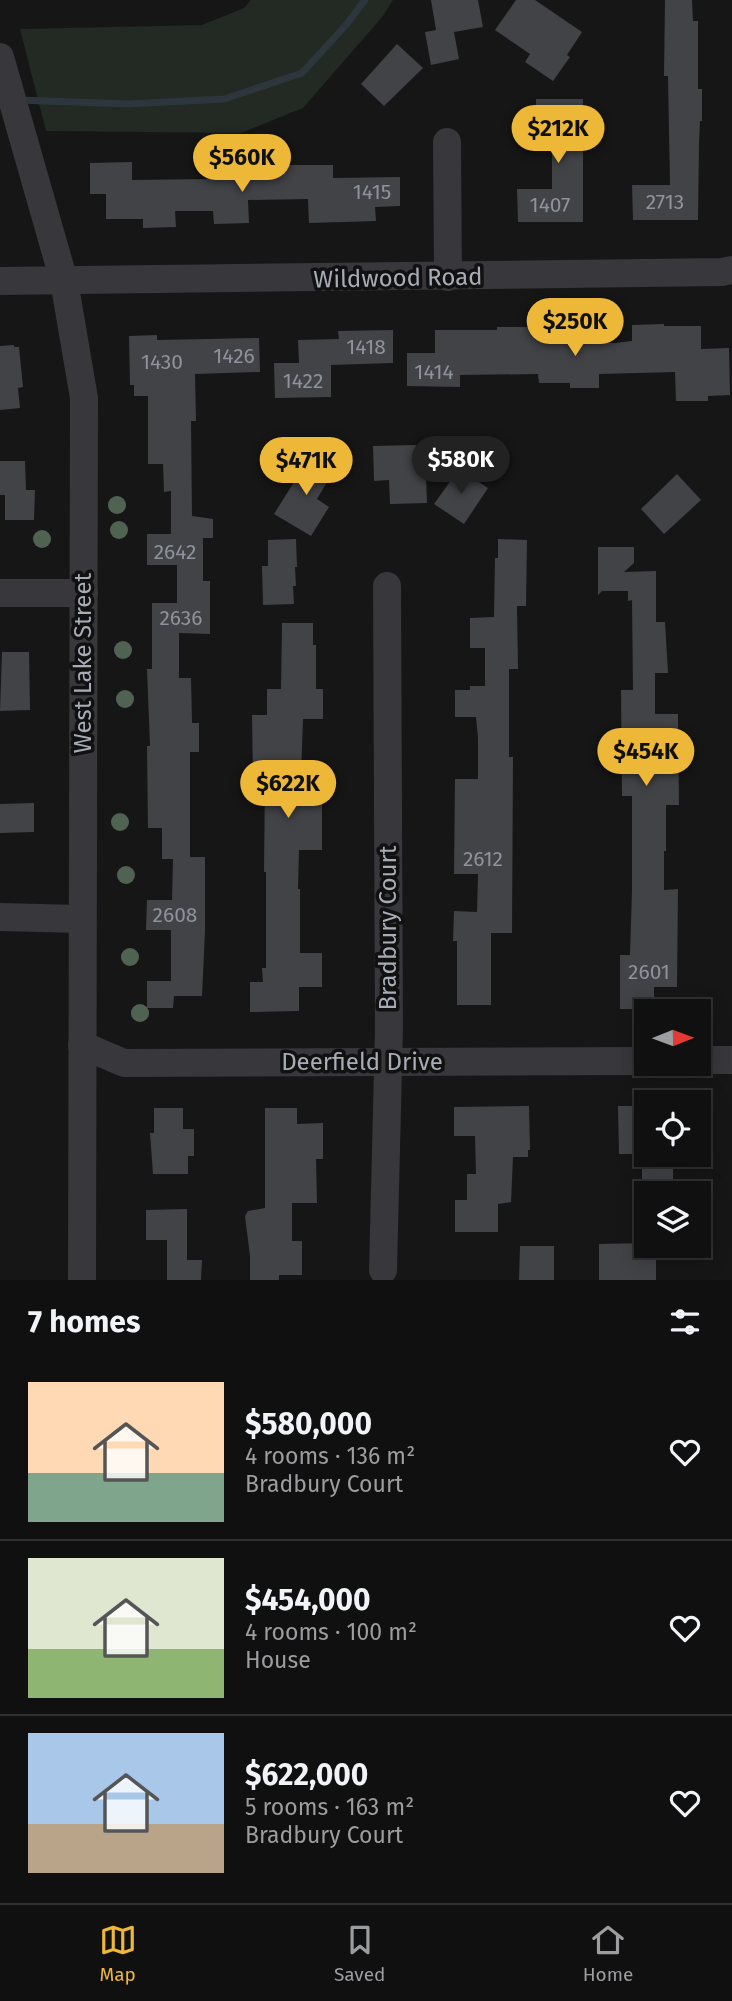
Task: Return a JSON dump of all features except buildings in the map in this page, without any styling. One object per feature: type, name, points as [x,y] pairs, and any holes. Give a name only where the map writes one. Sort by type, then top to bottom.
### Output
[{"type":"street","name":"West Lake Street","points":[[0,57],[64,281],[84,398],[82,1280]]},
{"type":"street","points":[[447,142],[448,278]]},
{"type":"street","name":"Wildwood Road","points":[[0,281],[448,278],[732,270]]},
{"type":"street","name":"Bradbury Court","points":[[383,1270],[389,1062],[387,586]]},
{"type":"street","points":[[0,593],[84,593]]},
{"type":"street","points":[[0,917],[81,919]]},
{"type":"street","name":"Deerfield Drive","points":[[82,1045],[124,1063],[634,1061]]},
{"type":"street","points":[[711,1060],[732,1060]]},
{"type":"shaded area","points":[[251,0],[393,0],[383,16],[303,108],[241,133],[46,131],[20,29],[202,25],[244,8]]},
{"type":"waterway","points":[[18,100],[128,104],[224,99],[302,73],[365,0]]}]
